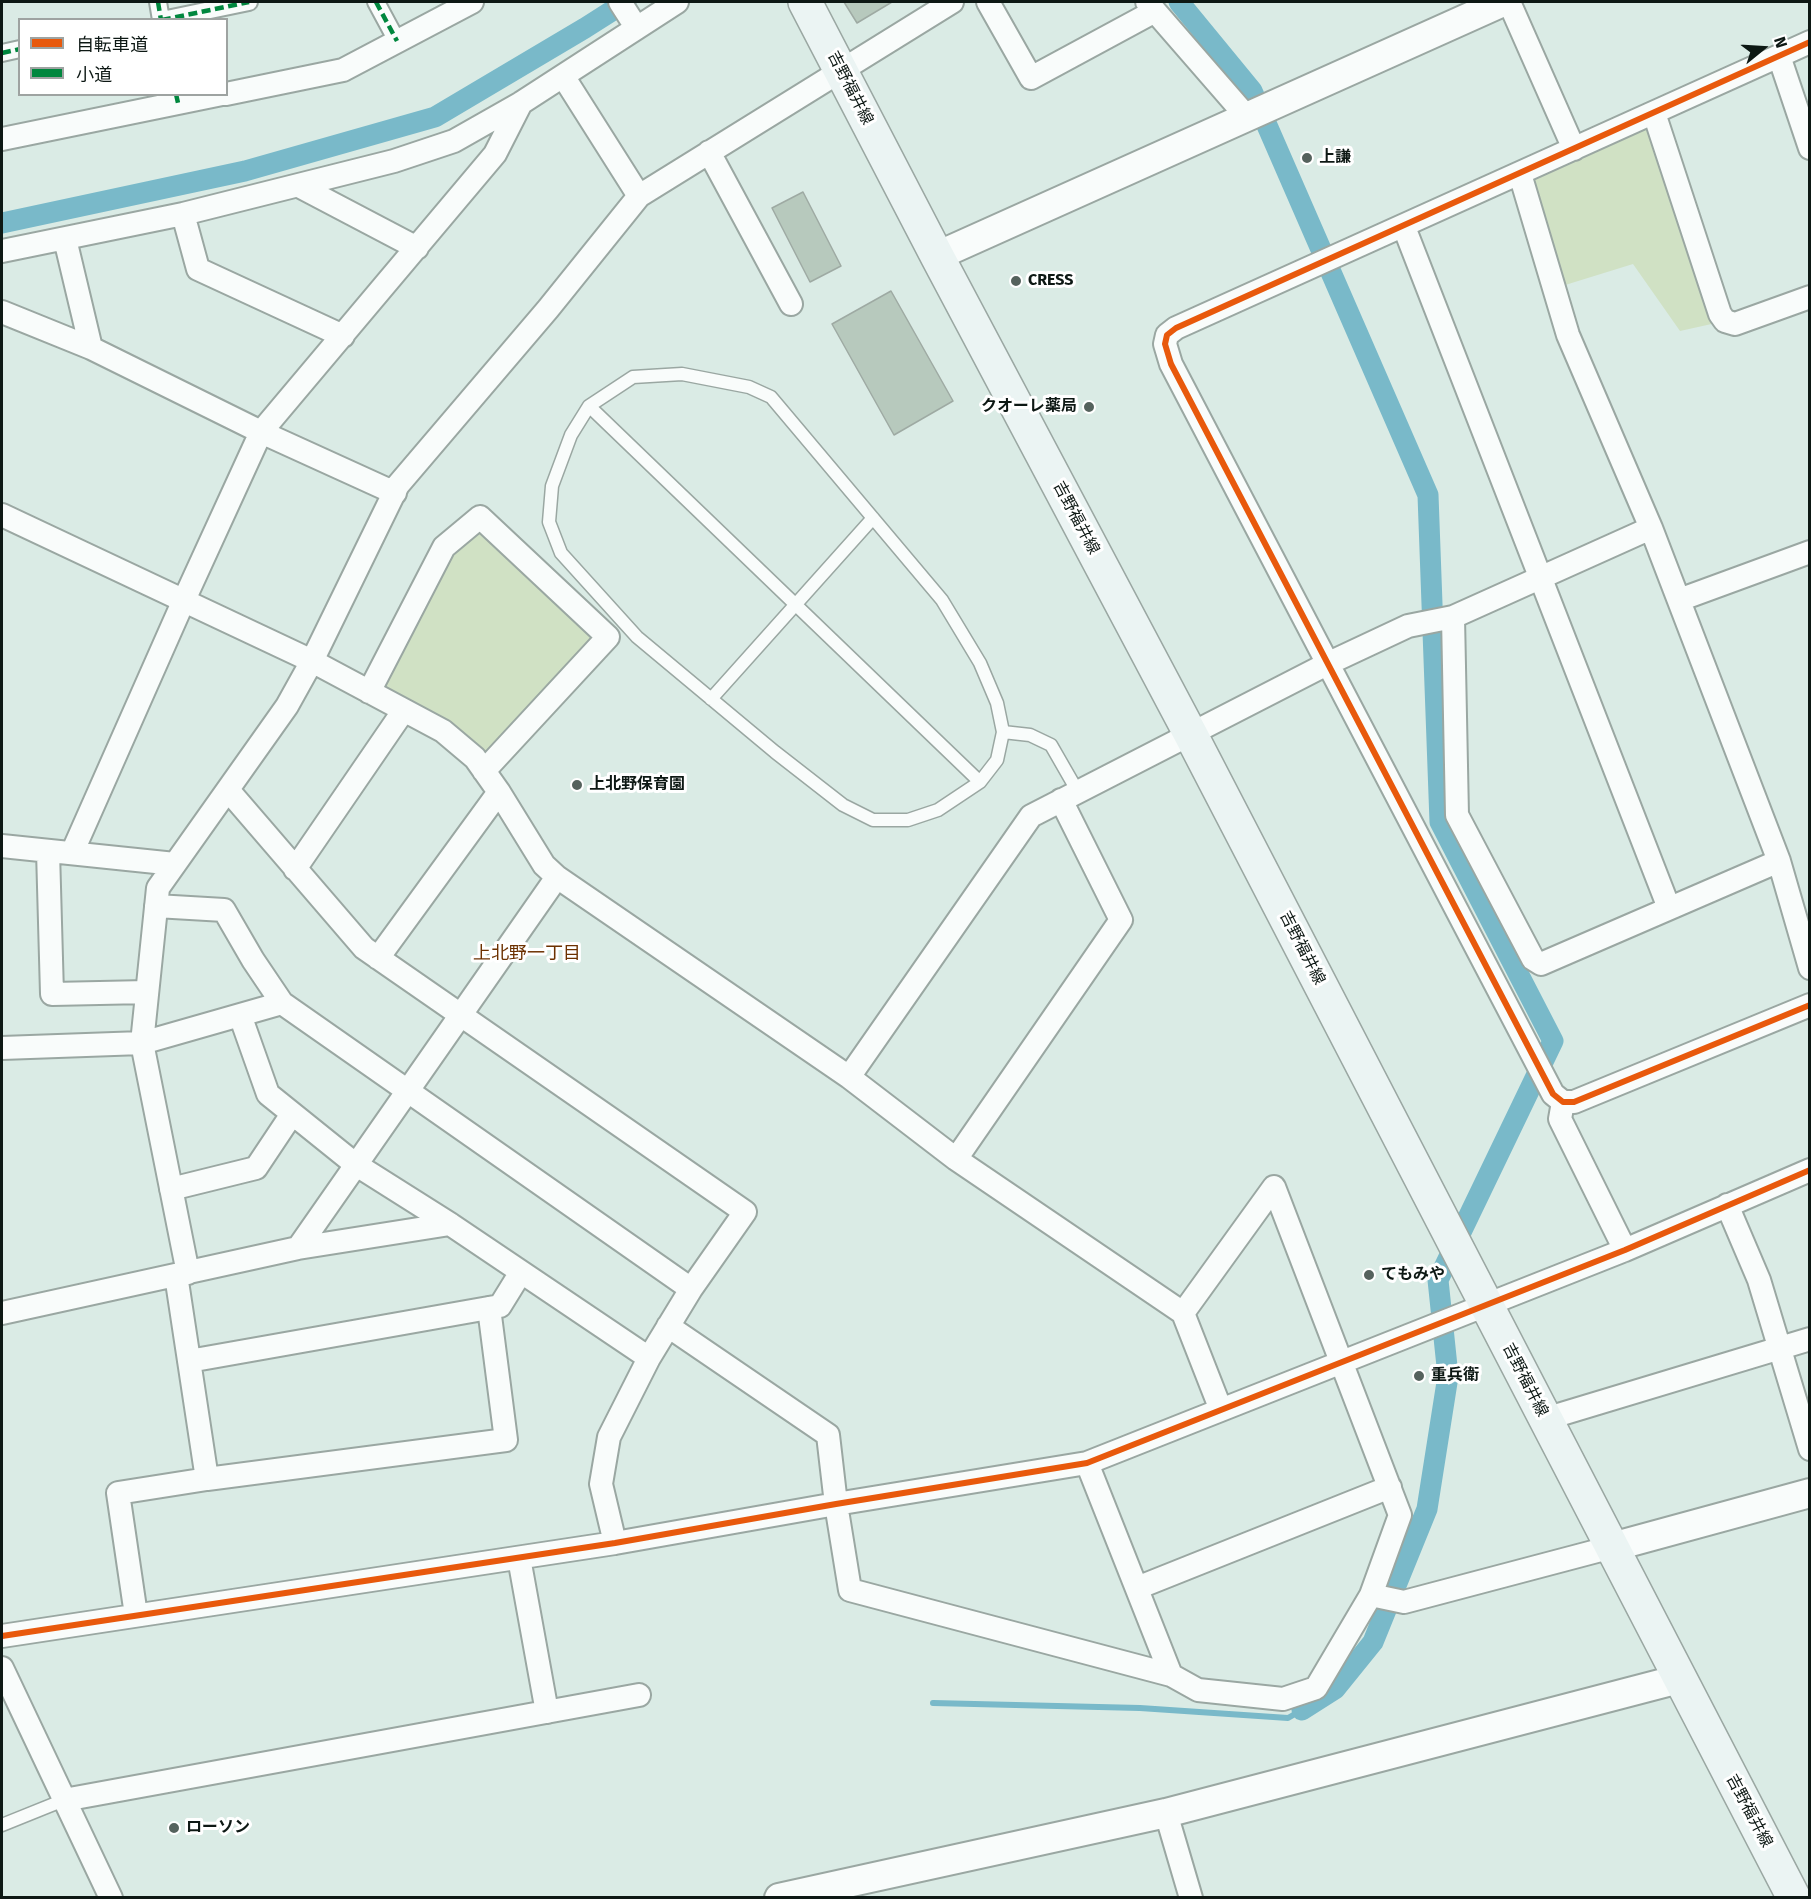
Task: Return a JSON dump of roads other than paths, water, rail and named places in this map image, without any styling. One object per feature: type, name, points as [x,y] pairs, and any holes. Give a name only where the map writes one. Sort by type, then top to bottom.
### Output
[{"type":"main road","name":"吉野福井線","points":[[805,2],[1191,735],[1794,1898]]},
{"type":"street","points":[[158,2],[162,18]]},
{"type":"street","points":[[172,18],[249,2]]},
{"type":"street","points":[[376,2],[397,41]]},
{"type":"street","points":[[228,93],[343,70],[472,2]]},
{"type":"street","points":[[620,2],[636,27]]},
{"type":"street","points":[[2,251],[183,214],[299,186],[394,161],[454,141],[521,103],[677,2]]},
{"type":"street","points":[[207,1479],[189,1361],[182,1274],[171,1189],[142,1043],[158,888],[287,706],[312,661],[398,485],[548,309],[639,196],[952,2]]},
{"type":"street","points":[[988,2],[1031,78],[1151,6],[1249,116]]},
{"type":"street","points":[[937,256],[1503,2]]},
{"type":"street","points":[[1509,2],[1574,149]]},
{"type":"street","points":[[1809,42],[1404,227],[1176,328],[1167,335],[1165,344],[1171,364],[1553,1094],[1563,1102],[1574,1102],[1809,1005]]},
{"type":"street","points":[[2,53],[18,49]]},
{"type":"street","points":[[1779,56],[1809,148]]},
{"type":"street","points":[[563,76],[639,196]]},
{"type":"street","points":[[2,139],[177,99],[205,96]]},
{"type":"street","points":[[72,853],[261,432],[495,154],[521,103]]},
{"type":"street","points":[[1654,113],[1720,314],[1725,321],[1735,324],[1809,297]]},
{"type":"street","points":[[710,152],[791,304]]},
{"type":"street","points":[[1520,174],[1568,335],[1651,528],[1779,861],[1809,968]]},
{"type":"street","points":[[299,186],[417,248]]},
{"type":"street","points":[[183,214],[198,268],[343,336]]},
{"type":"street","points":[[1404,227],[1669,908]]},
{"type":"street","points":[[65,239],[91,348]]},
{"type":"street","points":[[2,312],[91,348],[261,432],[395,492]]},
{"type":"street","points":[[2,515],[312,661],[442,731],[475,759],[499,792],[544,865],[557,877],[849,1077],[956,1159],[1183,1313],[1221,1410]]},
{"type":"street","points":[[369,692],[444,547],[480,517],[608,637],[484,771]]},
{"type":"street","points":[[849,1077],[1031,816],[1327,664],[1408,626],[1454,617],[1651,528]]},
{"type":"street","points":[[1679,600],[1809,552]]},
{"type":"street","points":[[1454,617],[1457,815],[1533,959],[1541,964],[1779,861]]},
{"type":"street","points":[[295,869],[404,711]]},
{"type":"street","points":[[228,790],[363,948],[745,1212],[668,1326],[609,1437],[601,1484],[615,1544]]},
{"type":"street","points":[[378,958],[499,792]]},
{"type":"street","points":[[956,1159],[1121,920],[1070,796]]},
{"type":"street","points":[[2,846],[175,864]]},
{"type":"street","points":[[48,851],[52,994],[147,992]]},
{"type":"street","points":[[298,1248],[557,877]]},
{"type":"street","points":[[156,906],[224,910],[253,960],[282,1003],[691,1289]]},
{"type":"street","points":[[2,1048],[142,1043],[282,1003]]},
{"type":"street","points":[[240,1015],[268,1094],[355,1164],[450,1224],[649,1358]]},
{"type":"street","points":[[1563,1102],[1560,1119],[1625,1250]]},
{"type":"street","points":[[171,1189],[256,1168],[292,1114]]},
{"type":"street","points":[[2,1636],[615,1544],[836,1504],[1087,1463],[1625,1250],[1809,1170]]},
{"type":"street","points":[[668,1326],[828,1434],[836,1504],[850,1590],[1171,1675],[1198,1690],[1283,1699],[1316,1688],[1371,1595],[1400,1515],[1274,1187],[1183,1313]]},
{"type":"street","points":[[1727,1205],[1759,1280],[1809,1449]]},
{"type":"street","points":[[2,1313],[298,1248],[450,1224]]},
{"type":"street","points":[[189,1361],[500,1306],[521,1272]]},
{"type":"street","points":[[136,1616],[118,1493],[207,1479],[506,1440],[489,1308]]},
{"type":"street","points":[[1545,1419],[1809,1339]]},
{"type":"street","points":[[1087,1463],[1171,1675]]},
{"type":"street","points":[[1137,1588],[1390,1487]]},
{"type":"street","points":[[1371,1595],[1404,1602],[1809,1493]]},
{"type":"street","points":[[519,1558],[547,1712]]},
{"type":"street","points":[[2,1668],[111,1898]]},
{"type":"street","points":[[779,1898],[1166,1813],[1679,1678]]},
{"type":"street","points":[[64,1800],[639,1695]]},
{"type":"street","points":[[1166,1813],[1191,1898]]},
{"type":"lane","points":[[682,374],[749,387],[771,397],[942,600],[980,663],[997,703],[1004,732],[997,760],[980,782],[938,810],[908,820],[873,820],[843,805],[775,752],[637,637],[561,553],[549,522],[552,486],[571,435],[589,406],[633,378],[682,374]]},
{"type":"lane","points":[[589,406],[980,782]]},
{"type":"lane","points":[[711,699],[873,518]]},
{"type":"lane","points":[[1004,732],[1030,735],[1051,746],[1070,796]]},
{"type":"lane","points":[[2,1825],[64,1800]]},
{"type":"waterway","points":[[2,223],[245,171],[435,117],[626,2]]},
{"type":"waterway","points":[[1179,2],[1252,91],[1428,495],[1440,822],[1553,1041],[1438,1280],[1448,1376],[1427,1509],[1373,1642],[1335,1689],[1302,1710]]},
{"type":"waterway","points":[[933,1703],[1140,1708],[1288,1718],[1302,1710]]},
{"type":"place","name":"上謙","points":[[1307,158]]},
{"type":"place","name":"CRESS","points":[[1016,281]]},
{"type":"place","name":"クオーレ薬局","points":[[1089,407]]},
{"type":"place","name":"上北野保育園","points":[[577,785]]},
{"type":"place","name":"てもみや","points":[[1369,1275]]},
{"type":"place","name":"重兵衛","points":[[1419,1376]]},
{"type":"place","name":"ローソン","points":[[174,1828]]},
{"type":"district","name":"上北野一丁目","points":[[527,954]]}]
